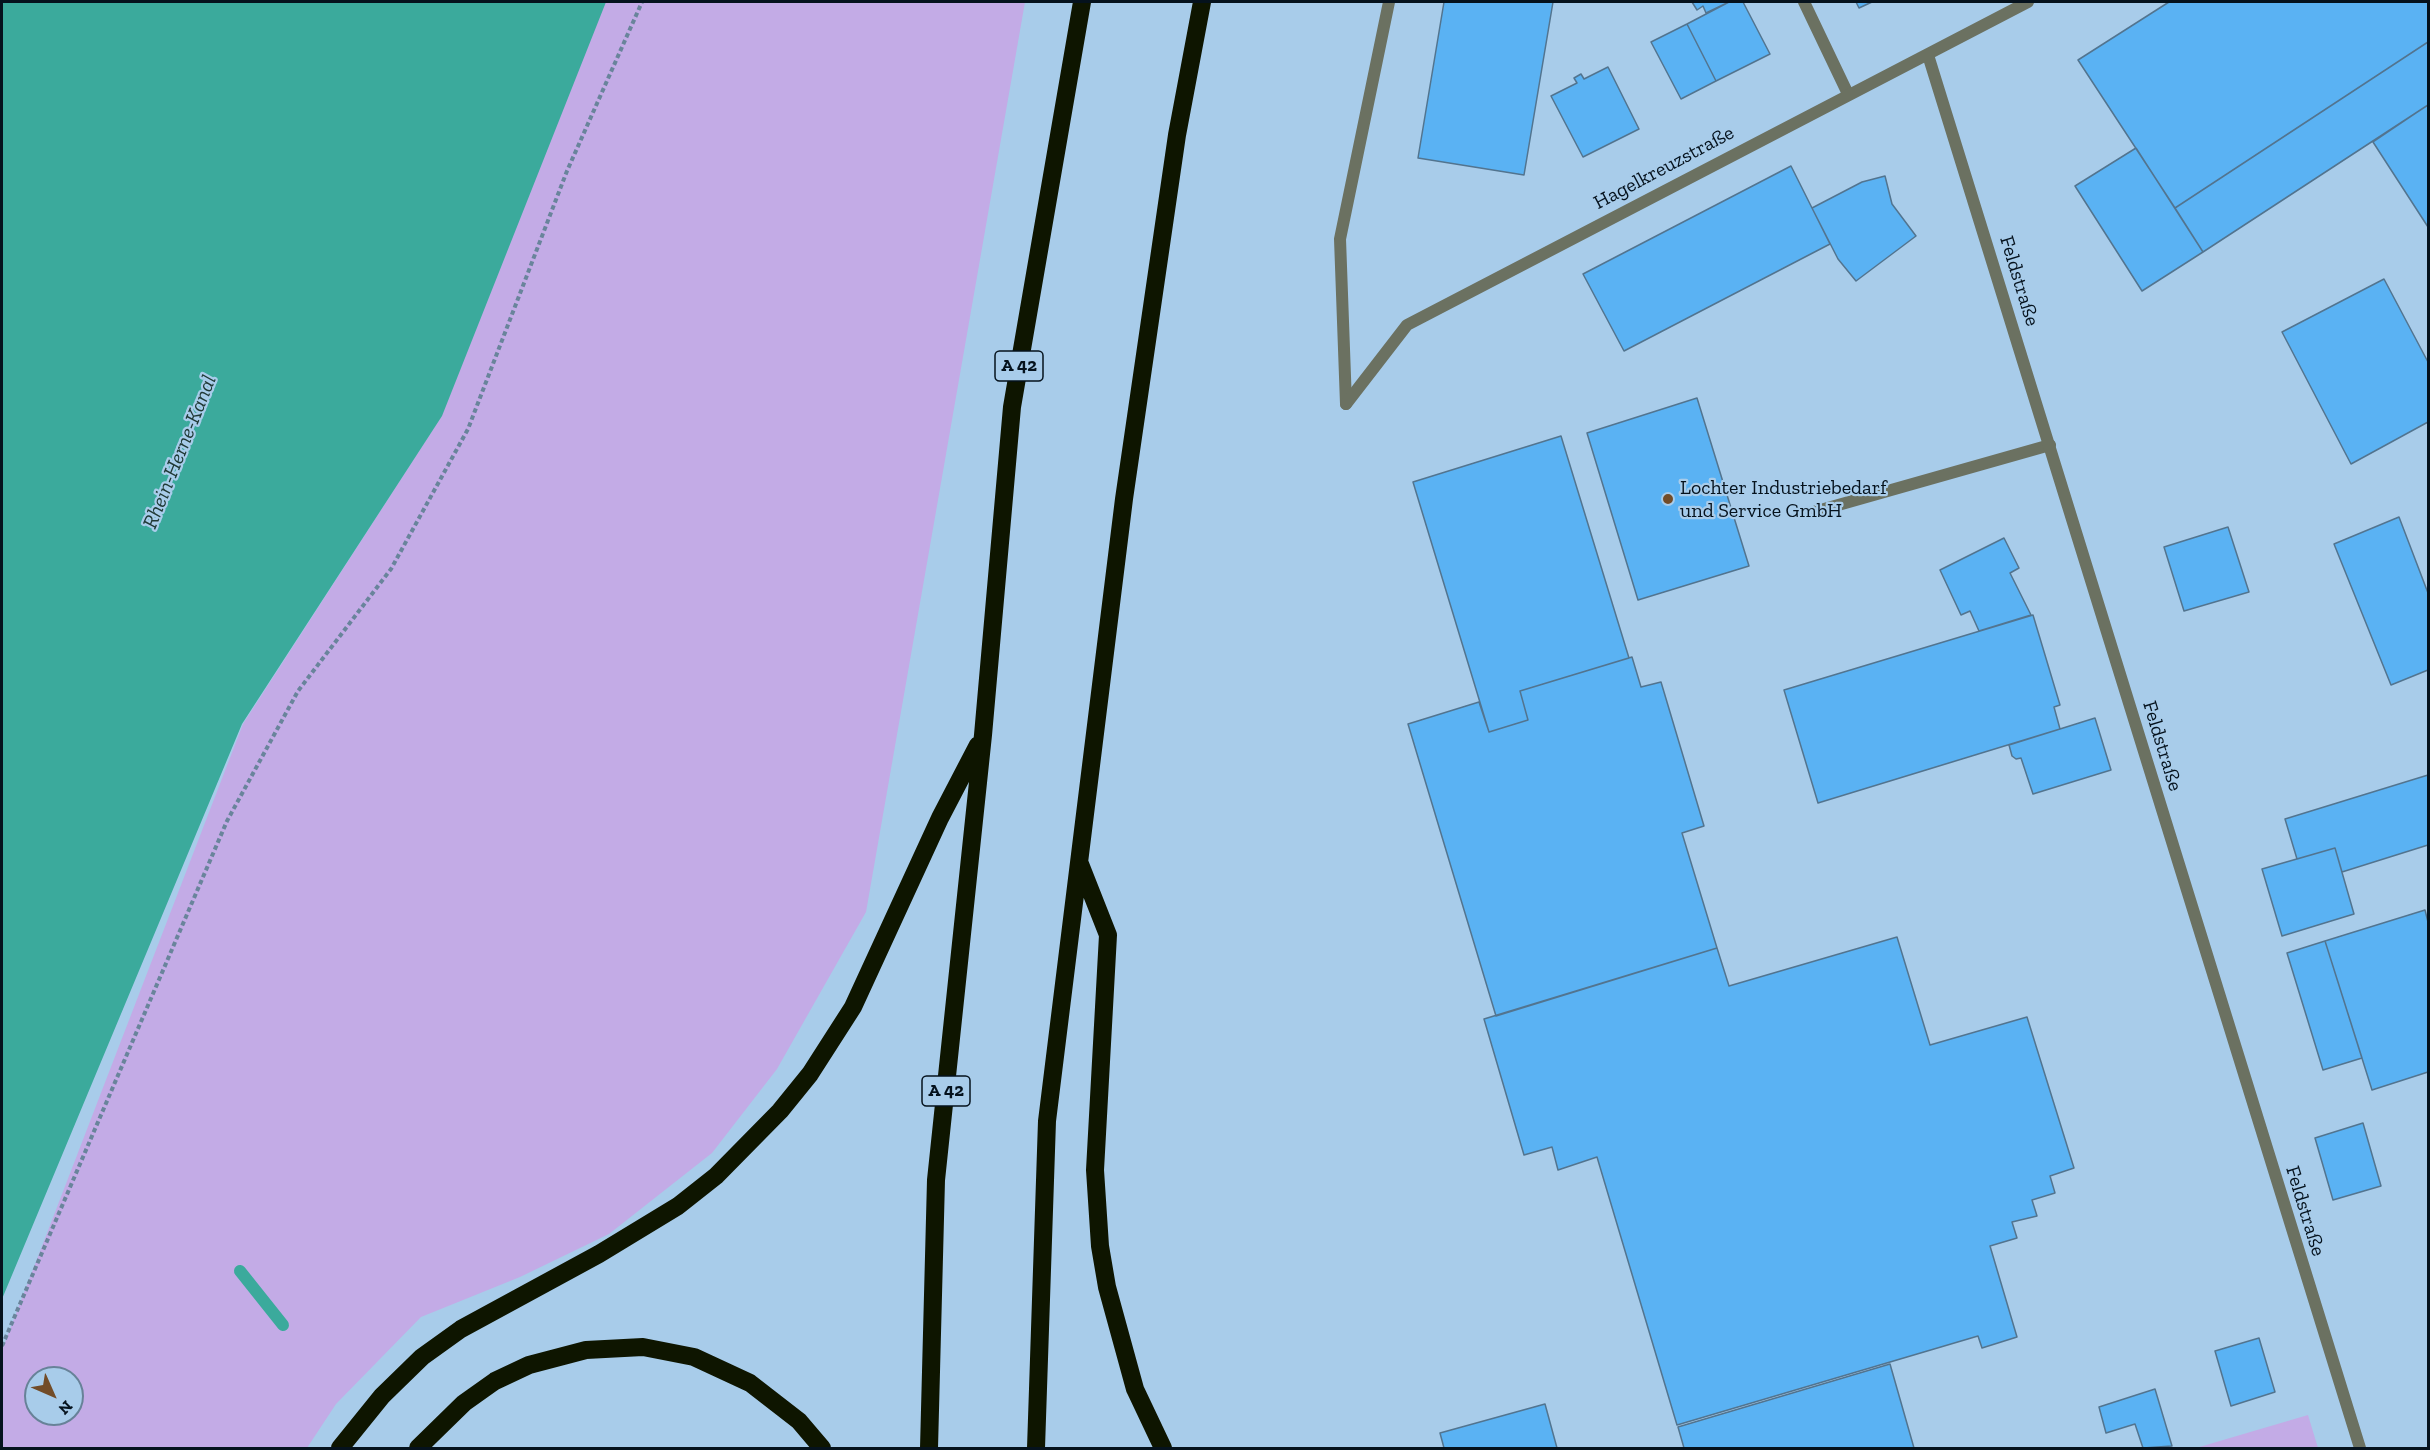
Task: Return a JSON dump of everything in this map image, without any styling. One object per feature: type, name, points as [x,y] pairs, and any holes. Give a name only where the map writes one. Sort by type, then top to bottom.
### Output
[{"type":"highway","name":"A 42","points":[[929,1449],[936,1180],[983,735],[1012,407],[1082,2]]},
{"type":"highway","points":[[1036,1449],[1047,1121],[1127,476],[1177,135],[1202,2]]},
{"type":"highway","points":[[340,1449],[382,1396],[422,1357],[461,1329],[599,1254],[678,1206],[716,1176],[780,1111],[810,1074],[854,1007],[940,818],[983,735]]},
{"type":"highway","points":[[1080,862],[1108,935],[1095,1170],[1100,1246],[1107,1287],[1135,1389],[1163,1449]]},
{"type":"highway","points":[[418,1449],[464,1403],[495,1381],[529,1365],[586,1350],[643,1347],[694,1357],[750,1383],[799,1421],[822,1449]]},
{"type":"street","name":"Hagelkreuzstraße","points":[[1389,2],[1340,239],[1346,404],[1407,325],[2028,2]]},
{"type":"street","points":[[1804,2],[1848,94]]},
{"type":"street","name":"Feldstraße","points":[[1928,55],[2360,1449]]},
{"type":"street","points":[[1810,513],[2050,445]]},
{"type":"path","points":[[2,1346],[227,821],[297,691],[391,569],[468,429],[567,171],[642,2]]},
{"type":"shaded area","points":[[605,2],[1025,2],[866,912],[777,1069],[712,1153],[609,1234],[520,1277],[421,1317],[336,1404],[307,1448],[2,1448],[2,1350],[243,724],[441,417]]},
{"type":"shaded area","points":[[2308,1415],[2318,1448],[2196,1448]]},
{"type":"water","name":"Rhein-Herne-Kanal","points":[[2,2],[606,2],[442,416],[242,724],[2,1299]]},
{"type":"building","points":[[1444,2],[1553,2],[1524,175],[1418,158]]},
{"type":"building","points":[[1692,2],[1729,2],[1706,13],[1703,6],[1697,10]]},
{"type":"building","points":[[1729,2],[1743,2],[1770,54],[1716,81],[1687,24]]},
{"type":"building","points":[[1856,2],[1872,2],[1859,8]]},
{"type":"building","points":[[2169,2],[2428,2],[2428,42],[2175,208],[2078,60]]},
{"type":"building","points":[[1687,24],[1716,81],[1681,99],[1651,42]]},
{"type":"building","points":[[2428,42],[2428,105],[2203,252],[2175,208]]},
{"type":"building","points":[[1608,67],[1639,129],[1583,157],[1551,96],[1577,83],[1574,78],[1581,74],[1584,79]]},
{"type":"building","points":[[2428,105],[2428,227],[2373,142]]},
{"type":"building","points":[[2136,148],[2203,252],[2142,291],[2075,186]]},
{"type":"building","points":[[1791,166],[1830,244],[1624,351],[1583,274]]},
{"type":"building","points":[[1885,176],[1892,204],[1916,236],[1856,281],[1838,259],[1812,208],[1862,182]]},
{"type":"building","points":[[2384,279],[2428,362],[2428,422],[2351,464],[2282,332]]},
{"type":"building","name":"Lochter Industriebedarf und Service GmbH","points":[[1697,398],[1749,566],[1638,600],[1587,433]]},
{"type":"building","points":[[1561,436],[1629,658],[1520,691],[1528,720],[1489,732],[1413,482]]},
{"type":"building","points":[[2399,517],[2428,593],[2428,670],[2391,685],[2334,544]]},
{"type":"building","points":[[2228,527],[2249,592],[2184,611],[2164,547]]},
{"type":"building","points":[[2004,538],[2019,568],[2010,573],[2031,615],[1979,631],[1970,611],[1961,615],[1940,570]]},
{"type":"building","points":[[2033,615],[2060,705],[2054,707],[2060,729],[1818,803],[1784,690]]},
{"type":"building","points":[[1632,657],[1641,687],[1661,682],[1704,826],[1682,833],[1717,948],[1496,1016],[1408,724],[1479,702],[1489,732],[1528,720],[1520,691]]},
{"type":"building","points":[[2095,718],[2111,770],[2033,794],[2021,758],[2016,759],[2012,756],[2009,745]]},
{"type":"building","points":[[2428,775],[2428,845],[2342,872],[2335,848],[2297,859],[2285,819]]},
{"type":"building","points":[[2335,848],[2354,914],[2282,936],[2262,869]]},
{"type":"building","points":[[2425,910],[2428,922],[2428,1072],[2372,1090],[2325,941]]},
{"type":"building","points":[[1897,937],[1930,1045],[2027,1017],[2074,1168],[2050,1176],[2055,1193],[2032,1200],[2037,1216],[2012,1222],[2017,1238],[1990,1246],[2017,1337],[1982,1348],[1978,1336],[1677,1425],[1597,1157],[1558,1170],[1552,1147],[1524,1155],[1484,1019],[1717,948],[1729,986]]},
{"type":"building","points":[[2325,941],[2362,1058],[2323,1070],[2287,953]]},
{"type":"building","points":[[2363,1123],[2381,1186],[2333,1200],[2315,1138]]},
{"type":"building","points":[[2259,1338],[2275,1392],[2231,1406],[2215,1351]]},
{"type":"building","points":[[1890,1364],[1914,1448],[1684,1448],[1678,1427]]},
{"type":"building","points":[[2155,1389],[2172,1446],[2143,1448],[2135,1424],[2106,1433],[2099,1407]]},
{"type":"building","points":[[1545,1404],[1557,1448],[1444,1448],[1440,1433]]},
{"type":"waterway","points":[[240,1271],[283,1325]]},
{"type":"place","name":"Lochter Industriebedarf und Service GmbH","points":[[1668,499]]}]
